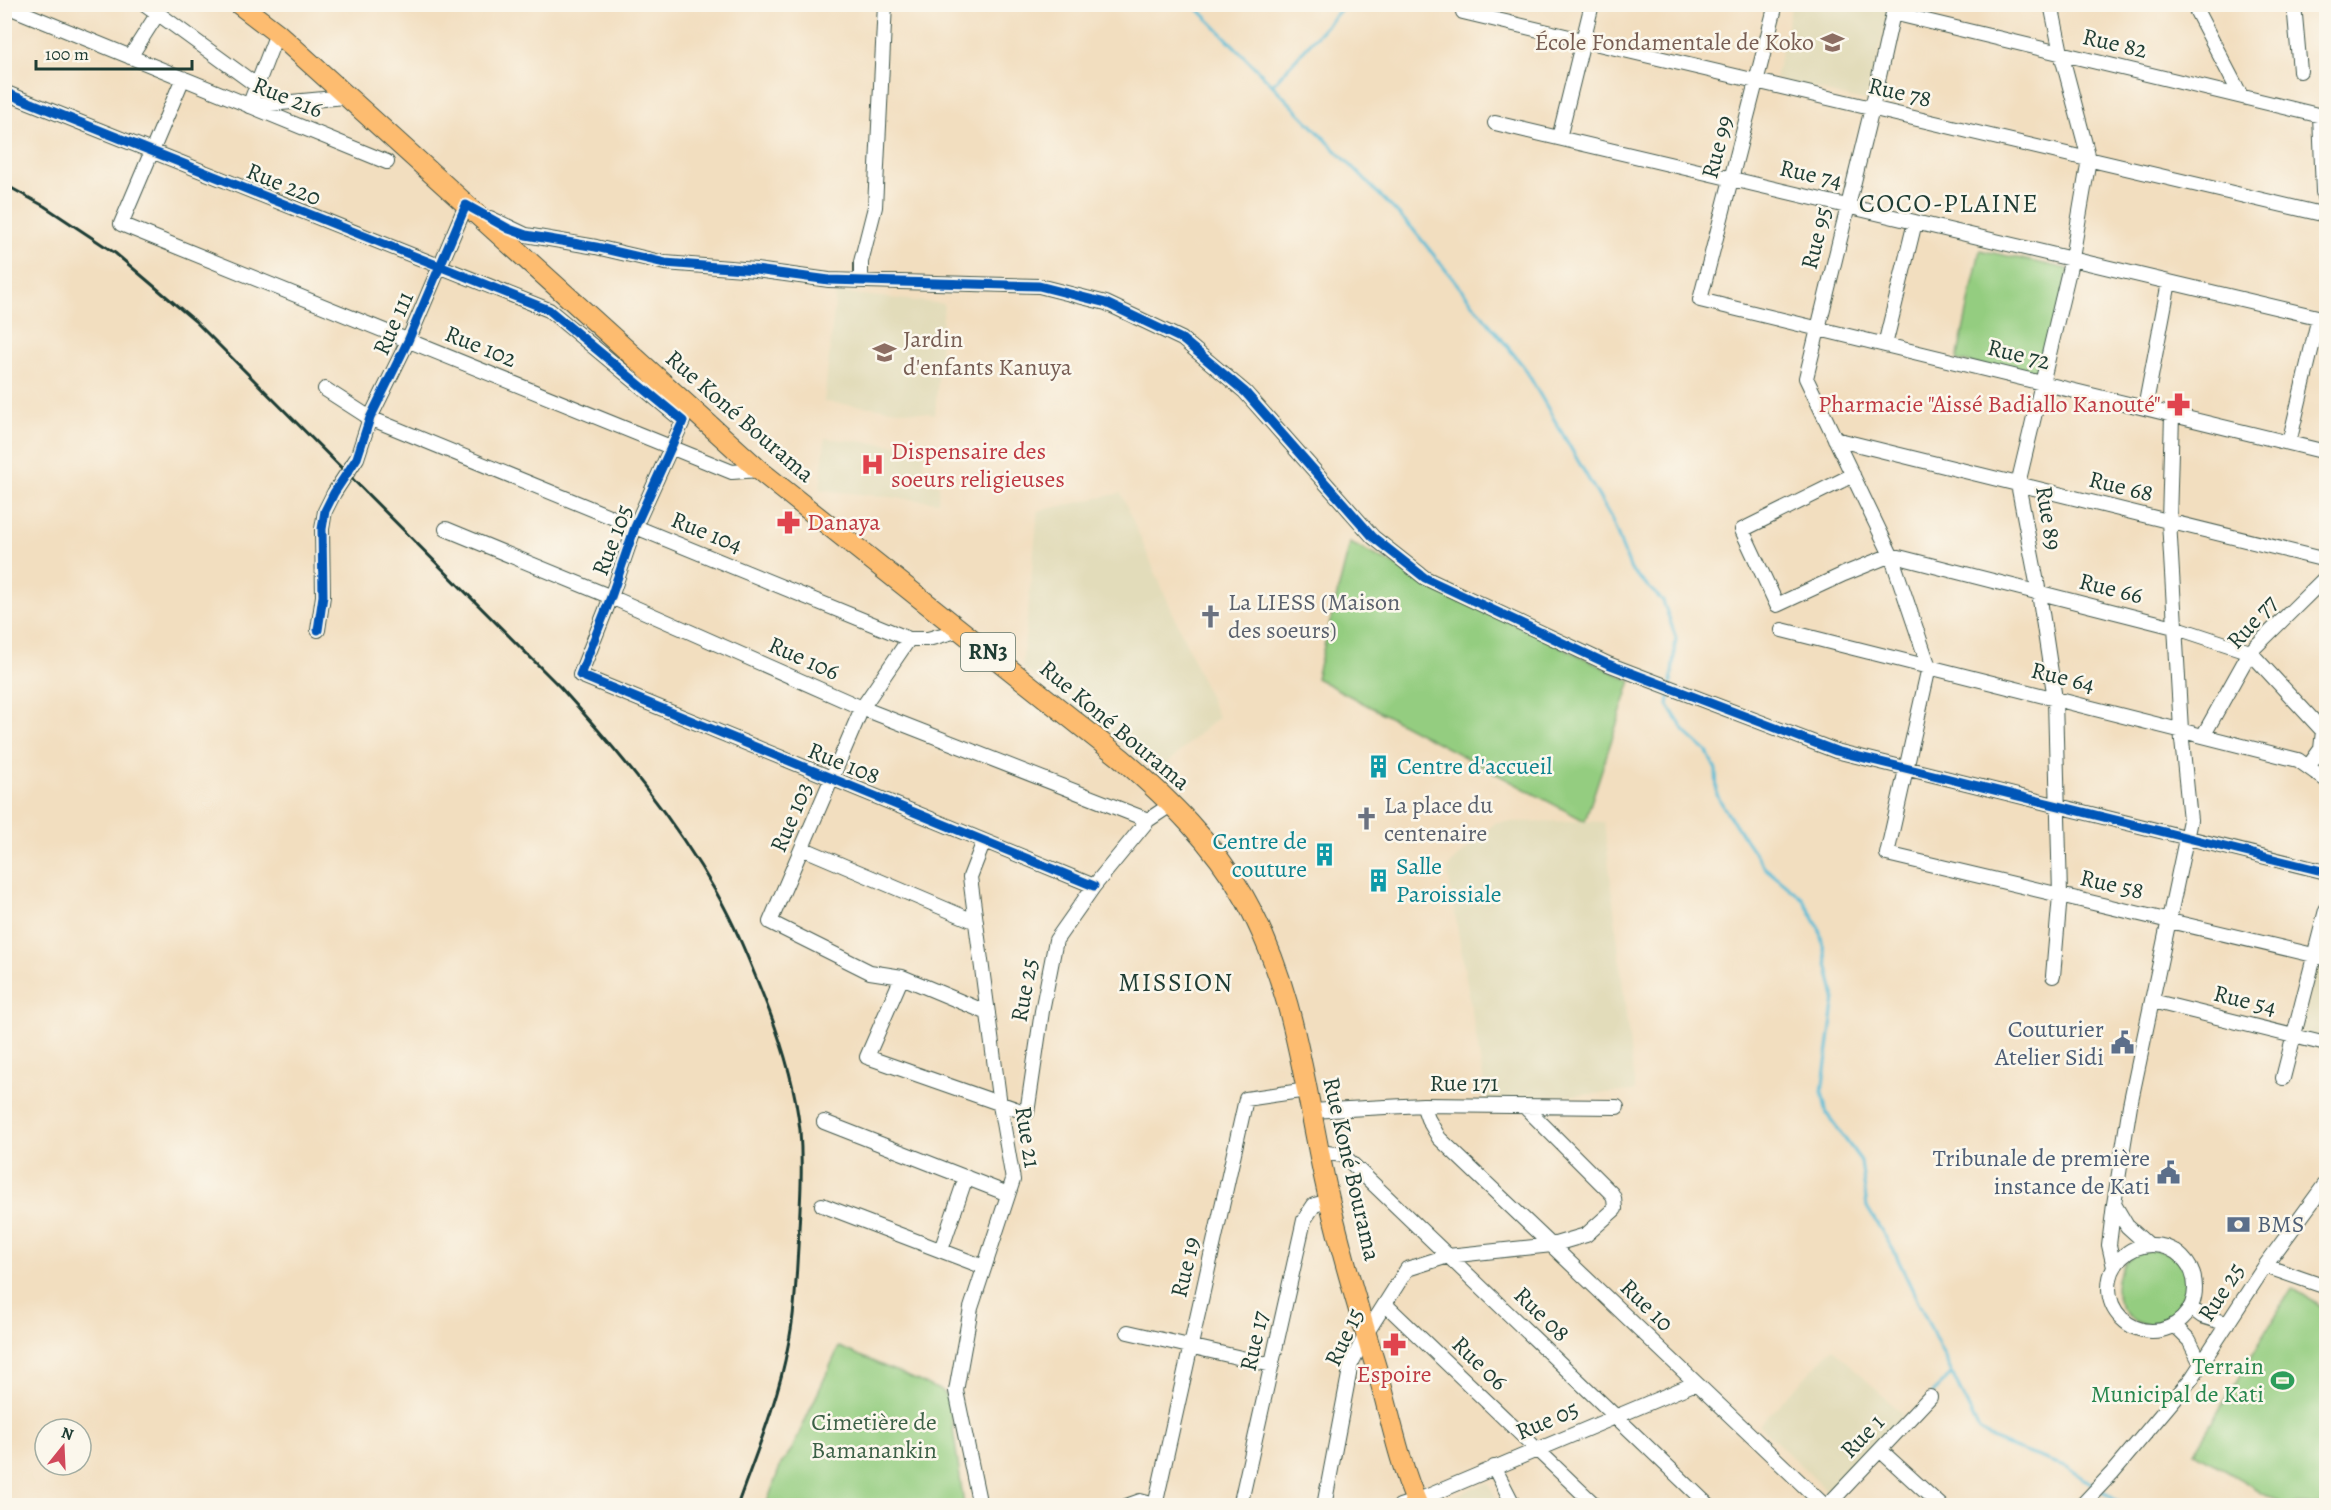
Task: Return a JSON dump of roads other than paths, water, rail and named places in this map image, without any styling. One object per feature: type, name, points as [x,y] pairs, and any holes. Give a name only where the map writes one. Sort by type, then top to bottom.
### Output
[{"type":"highway","name":"Rue Koné Bourama","points":[[239,4],[277,33],[759,470],[1121,758],[1172,804],[1212,851],[1243,895],[1261,931],[1285,993],[1295,1029],[1330,1201],[1402,1461],[1411,1504]]},
{"type":"street","points":[[146,4],[256,85]]},
{"type":"street","points":[[861,280],[861,262],[874,207],[882,101],[885,4]]},
{"type":"street","points":[[1559,138],[1592,4]]},
{"type":"street","name":"Rue 99","points":[[1700,300],[1758,82],[1776,4]]},
{"type":"street","name":"Rue 89","points":[[2051,4],[2061,53],[2089,159],[2072,258],[2018,484],[2039,593],[2055,699],[2060,895],[2053,976]]},
{"type":"street","points":[[2193,4],[2241,96]]},
{"type":"street","points":[[2294,4],[2300,71]]},
{"type":"street","name":"Rue 216","points":[[4,5],[387,162]]},
{"type":"street","name":"Rue 82","points":[[1894,9],[2061,53],[2323,116]]},
{"type":"street","name":"Rue 95","points":[[1835,439],[1806,378],[1894,9]]},
{"type":"street","name":"Rue 78","points":[[1463,12],[2326,215]]},
{"type":"street","points":[[130,57],[158,13]]},
{"type":"street","points":[[277,33],[249,106],[345,97]]},
{"type":"street","points":[[152,151],[183,78]]},
{"type":"street","name":"Rue 220","points":[[4,92],[549,310],[683,421]]},
{"type":"street","points":[[2323,116],[2323,192],[2326,204]]},
{"type":"street","name":"Rue 74","points":[[1495,123],[2323,318]]},
{"type":"street","name":"Rue 102","points":[[152,151],[121,224],[732,472],[759,470]]},
{"type":"street","points":[[466,205],[509,229],[526,235],[665,263],[756,270],[829,280],[1038,286],[1106,303],[1182,339],[1245,392],[1373,537],[1425,578],[1608,664],[1836,751],[2326,873]]},
{"type":"street","name":"Rue 111","points":[[318,630],[323,596],[322,529],[325,511],[357,458],[370,418],[408,341],[466,205]]},
{"type":"street","points":[[1885,345],[1915,222]]},
{"type":"street","points":[[2145,408],[2169,282]]},
{"type":"street","name":"Rue 72","points":[[1700,300],[2326,452]]},
{"type":"street","points":[[2289,443],[2323,318]]},
{"type":"street","name":"Rue 104","points":[[325,389],[370,418],[909,639],[928,639],[960,630]]},
{"type":"street","points":[[2114,1267],[2109,1245],[2130,1105],[2190,820],[2181,730],[2169,521],[2172,415]]},
{"type":"street","name":"Rue 105","points":[[580,675],[611,597],[635,527],[683,421]]},
{"type":"street","points":[[1835,439],[1891,555],[1929,667],[1907,768]]},
{"type":"street","name":"Rue 68","points":[[1835,439],[2326,560]]},
{"type":"street","points":[[1853,475],[1742,530],[1777,605],[1844,573],[1891,555]]},
{"type":"street","name":"Rue 106","points":[[446,529],[611,597],[862,708],[1148,820]]},
{"type":"street","name":"Rue 66","points":[[1891,555],[2174,627],[2250,652]]},
{"type":"street","name":"Rue 77","points":[[2203,736],[2250,652],[2326,577]]},
{"type":"street","name":"Rue 64","points":[[1782,630],[2298,760],[2326,780]]},
{"type":"street","name":"Rue 103","points":[[902,977],[870,972],[770,922],[862,708],[909,639]]},
{"type":"street","points":[[2250,652],[2325,728],[2321,749],[2308,767]]},
{"type":"street","name":"Rue 108","points":[[580,675],[1094,886]]},
{"type":"street","name":"Rue 58","points":[[1907,768],[1887,854],[2321,957]]},
{"type":"street","name":"Rue 25","points":[[1000,1105],[1026,1113],[1056,940],[1094,886],[1148,820],[1172,804]]},
{"type":"street","name":"Rue 21","points":[[980,1506],[956,1391],[971,1308],[1013,1180],[1000,1105],[970,878],[984,841]]},
{"type":"street","points":[[802,848],[976,922]]},
{"type":"street","points":[[2283,1078],[2294,1035],[2321,957],[2326,910]]},
{"type":"street","points":[[988,1013],[902,977],[867,1057],[1000,1105]]},
{"type":"street","name":"Rue 54","points":[[2152,1001],[2326,1044]]},
{"type":"street","name":"Rue 19","points":[[1155,1505],[1246,1100],[1307,1090]]},
{"type":"street","name":"Rue 171","points":[[1311,1111],[1423,1105],[1617,1107]]},
{"type":"street","name":"Rue 10","points":[[1423,1105],[1439,1138],[1826,1506]]},
{"type":"street","name":"Rue 15","points":[[1324,1506],[1351,1364],[1366,1334],[1407,1269],[1448,1256],[1552,1245],[1586,1235],[1615,1209],[1612,1194],[1524,1106]]},
{"type":"street","points":[[824,1122],[1008,1194]]},
{"type":"street","name":"Rue 08","points":[[1319,1152],[1343,1155],[1709,1506]]},
{"type":"street","points":[[941,1250],[966,1178]]},
{"type":"street","name":"Rue 25","points":[[2085,1501],[2112,1473],[2201,1364],[2265,1266],[2326,1183]]},
{"type":"street","name":"Rue 17","points":[[1240,1506],[1304,1220],[1314,1205],[1330,1201]]},
{"type":"street","points":[[2114,1204],[2127,1226],[2148,1245]]},
{"type":"street","points":[[822,1205],[984,1267]]},
{"type":"street","points":[[2148,1245],[2167,1247],[2180,1255],[2189,1265],[2194,1277],[2196,1290],[2191,1308],[2175,1326],[2162,1330],[2146,1331],[2134,1328],[2120,1317],[2112,1305],[2108,1290],[2114,1267],[2123,1255],[2137,1247],[2148,1245]]},
{"type":"street","points":[[2265,1266],[2326,1287]]},
{"type":"street","name":"Rue 06","points":[[1385,1304],[1596,1506]]},
{"type":"street","points":[[2191,1308],[2202,1316],[2228,1324]]},
{"type":"street","points":[[2175,1326],[2189,1340],[2201,1364]]},
{"type":"street","points":[[1128,1332],[1272,1365]]},
{"type":"street","name":"Rue 05","points":[[1411,1504],[1696,1383]]},
{"type":"street","name":"Rue 1","points":[[1826,1506],[1930,1397]]},
{"type":"street","points":[[1880,1450],[1941,1506]]},
{"type":"street","points":[[1494,1467],[1514,1506]]},
{"type":"street","points":[[1126,1506],[1140,1501],[1155,1505]]},
{"type":"waterway","points":[[1193,4],[1412,228],[1524,367],[1611,518],[1631,570],[1663,601],[1676,638],[1671,683]]},
{"type":"waterway","points":[[1273,84],[1342,8],[1342,4]]},
{"type":"waterway","points":[[1670,693],[1668,705],[1685,732],[1707,752],[1716,770],[1717,795],[1726,811],[1765,868],[1803,899],[1819,928],[1835,998],[1822,1092],[1827,1114],[1861,1161],[1867,1207],[1894,1251],[1979,1430],[2003,1444],[2067,1467],[2095,1486]]},
{"type":"waterway","points":[[1932,1393],[1951,1375]]},
{"type":"waterway","points":[[1823,1500],[1846,1473],[1868,1453]]},
{"type":"waterway","points":[[2101,1490],[2124,1506]]},
{"type":"railway","points":[[4,184],[44,206],[115,253],[195,321],[560,687],[644,785],[682,837],[716,892],[747,956],[781,1044],[795,1095],[801,1145],[798,1247],[790,1334],[784,1366],[772,1407],[737,1506]]},
{"type":"place","name":"École Fondamentale de Koko","points":[[1832,42]]},
{"type":"place","name":"Jardin d'enfants Kanuya","points":[[885,353]]},
{"type":"place","name":"Pharmacie \"Aissé Badiallo Kanouté\"","points":[[2179,404]]},
{"type":"place","name":"Dispensaire des soeurs religieuses","points":[[873,465]]},
{"type":"place","name":"Danaya","points":[[789,522]]},
{"type":"place","name":"La LIESS (Maison des soeurs)","points":[[1210,616]]},
{"type":"place","name":"Centre d'accueil","points":[[1379,766]]},
{"type":"place","name":"La place du centenaire","points":[[1366,819]]},
{"type":"place","name":"Centre de couture","points":[[1325,855]]},
{"type":"place","name":"Salle Paroissiale","points":[[1378,880]]},
{"type":"place","name":"Couturier Atelier Sidi","points":[[2122,1043]]},
{"type":"place","name":"Tribunale de première instance de Kati","points":[[2168,1172]]},
{"type":"place","name":"BMS","points":[[2239,1224]]},
{"type":"place","name":"Espoire","points":[[1394,1344]]},
{"type":"place","name":"Terrain Municipal de Kati","points":[[2282,1380]]},
{"type":"district","name":"COCO-PLAINE","points":[[1949,203]]},
{"type":"district","name":"MISSION","points":[[1176,982]]},
{"type":"park label","name":"Cimetière de Bamanankin","points":[[874,1436]]}]
